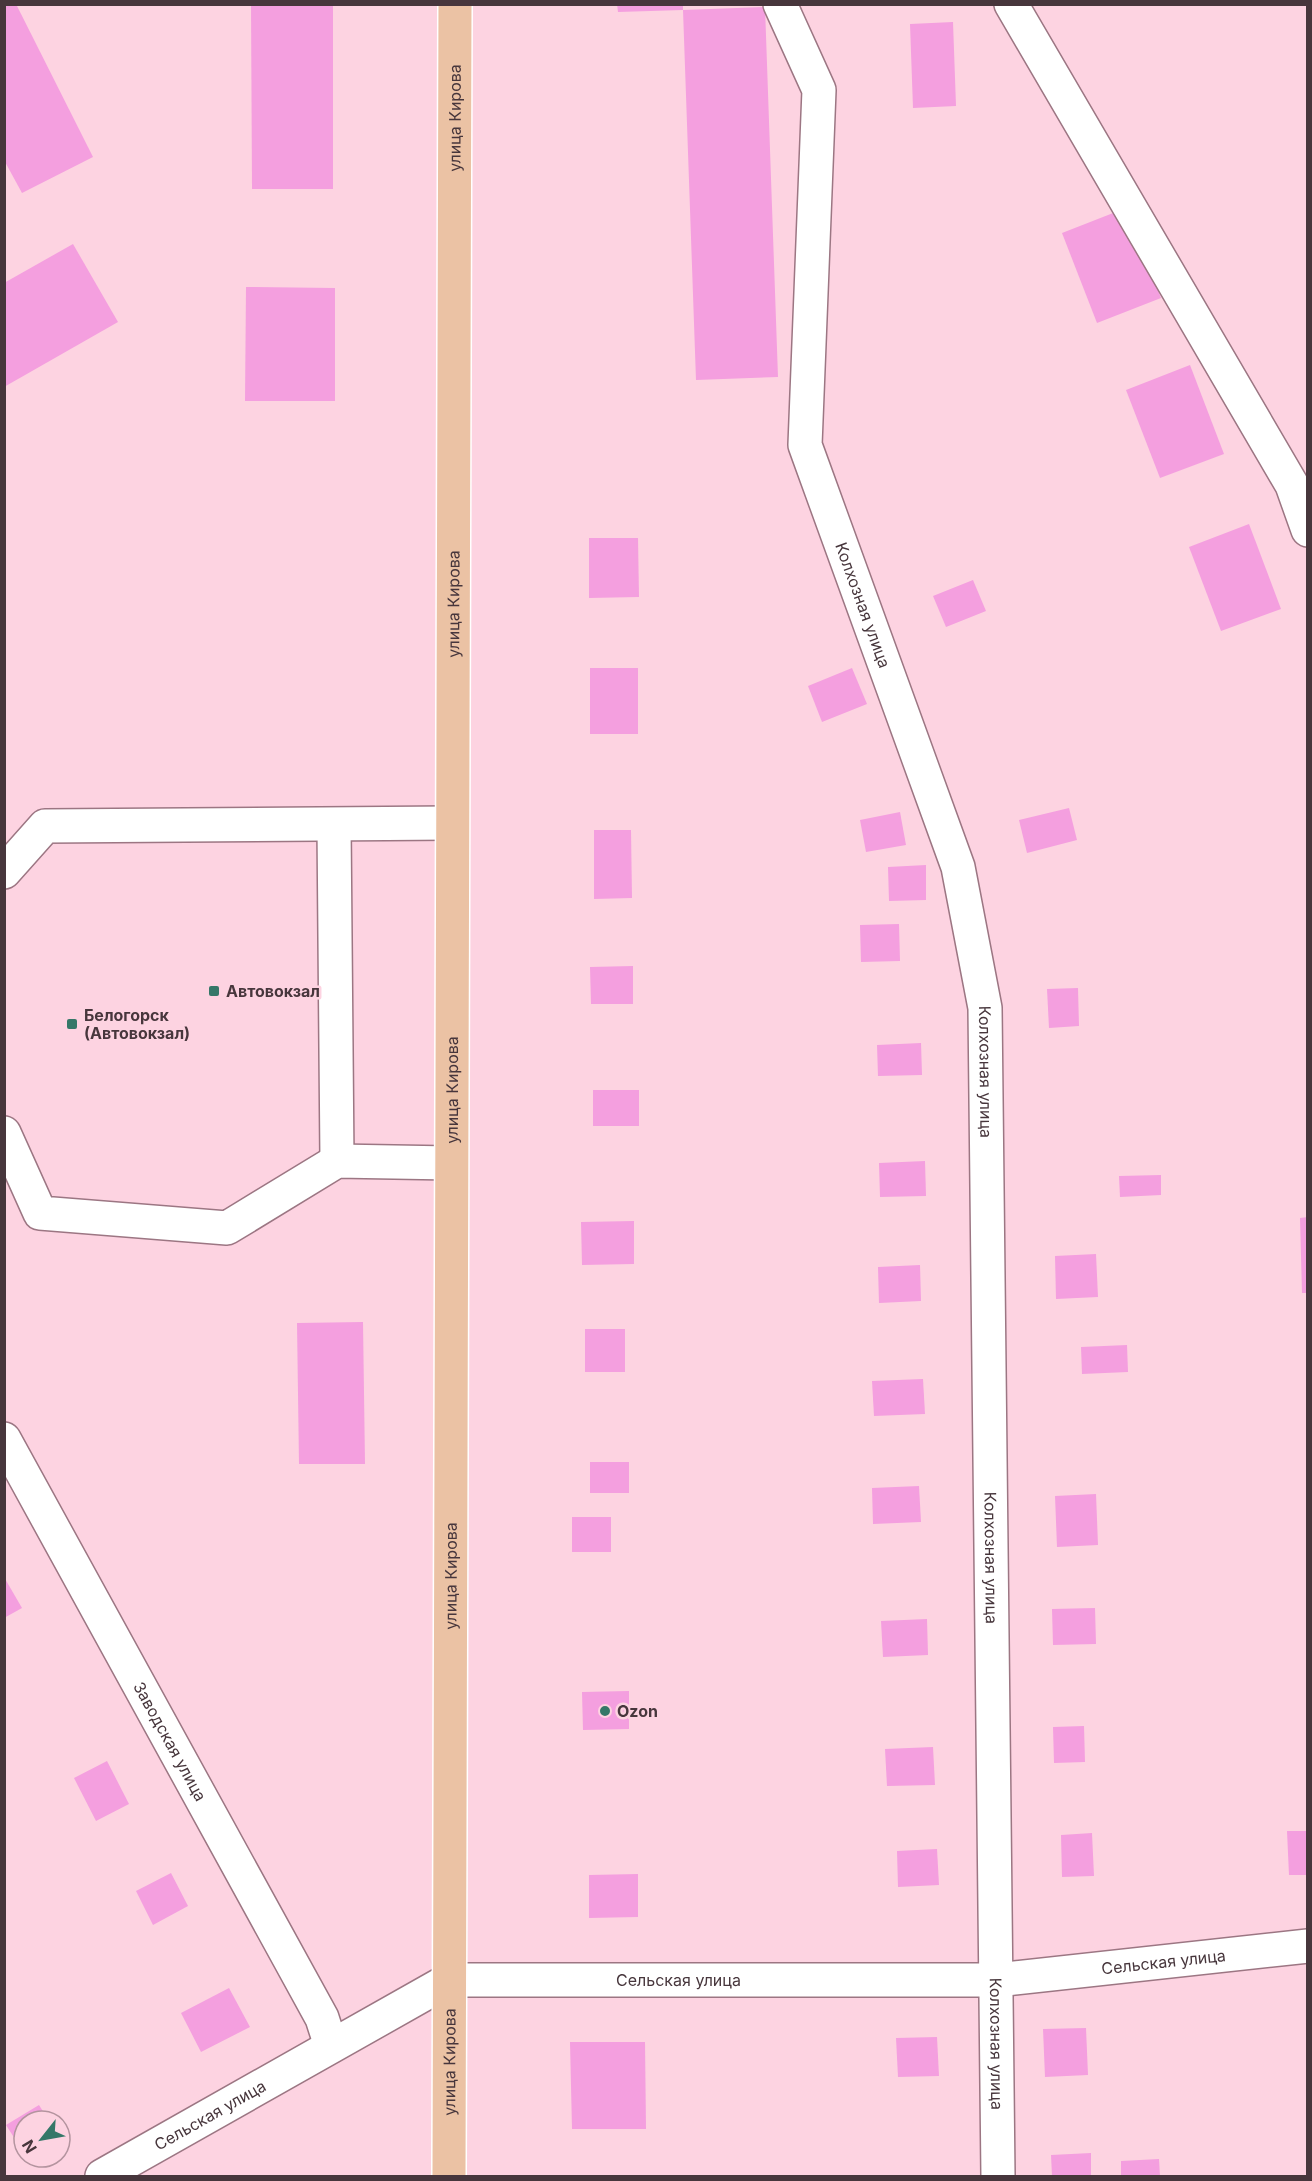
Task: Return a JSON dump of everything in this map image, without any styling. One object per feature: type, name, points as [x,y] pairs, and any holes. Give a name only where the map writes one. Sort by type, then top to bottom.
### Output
[{"type":"main road","name":"улица Кирова","points":[[449,2176],[454,4]]},
{"type":"street","name":"Колхозная улица","points":[[780,4],[819,90],[805,445],[958,867],[985,1008],[998,2176]]},
{"type":"street","points":[[1011,4],[1292,485],[1308,530]]},
{"type":"street","points":[[4,872],[45,826],[452,823]]},
{"type":"street","points":[[334,825],[337,1161]]},
{"type":"street","points":[[4,1133],[40,1213],[227,1228],[337,1161],[451,1163]]},
{"type":"street","name":"Заводская улица","points":[[4,1438],[322,2018],[331,2046]]},
{"type":"street","name":"Сельская улица","points":[[102,2176],[449,1980],[997,1980],[1308,1947]]},
{"type":"building","points":[[4,4],[16,4],[93,157],[22,193],[4,160]]},
{"type":"building","points":[[251,4],[333,4],[333,189],[252,189]]},
{"type":"building","points":[[617,4],[683,4],[683,10],[618,12]]},
{"type":"building","points":[[765,7],[778,377],[696,380],[683,10]]},
{"type":"building","points":[[953,22],[956,106],[913,108],[910,24]]},
{"type":"building","points":[[1126,208],[1161,298],[1097,323],[1062,233]]},
{"type":"building","points":[[73,244],[118,322],[4,387],[4,283]]},
{"type":"building","points":[[246,287],[335,288],[335,401],[245,401]]},
{"type":"building","points":[[1190,365],[1224,454],[1160,478],[1126,390]]},
{"type":"building","points":[[1249,524],[1281,609],[1221,631],[1189,547]]},
{"type":"building","points":[[589,538],[638,538],[639,597],[589,598]]},
{"type":"building","points":[[973,580],[986,611],[946,627],[933,596]]},
{"type":"building","points":[[590,668],[638,668],[638,734],[590,734]]},
{"type":"building","points":[[852,668],[867,704],[822,722],[808,686]]},
{"type":"building","points":[[1069,808],[1077,840],[1027,853],[1019,820]]},
{"type":"building","points":[[900,812],[906,845],[866,852],[860,820]]},
{"type":"building","points":[[594,830],[631,830],[632,898],[594,899]]},
{"type":"building","points":[[926,865],[926,900],[889,901],[888,867]]},
{"type":"building","points":[[899,924],[900,961],[861,962],[860,925]]},
{"type":"building","points":[[633,966],[633,1004],[591,1004],[590,967]]},
{"type":"building","points":[[1078,988],[1079,1026],[1049,1028],[1047,989]]},
{"type":"building","points":[[921,1043],[922,1075],[878,1076],[877,1045]]},
{"type":"building","points":[[593,1090],[639,1090],[639,1126],[593,1126]]},
{"type":"building","points":[[925,1161],[926,1196],[880,1197],[879,1163]]},
{"type":"building","points":[[1161,1175],[1161,1195],[1120,1197],[1119,1176]]},
{"type":"building","points":[[1308,1217],[1308,1293],[1302,1293],[1300,1218]]},
{"type":"building","points":[[634,1221],[634,1264],[582,1265],[581,1222]]},
{"type":"building","points":[[1096,1254],[1098,1297],[1056,1299],[1055,1256]]},
{"type":"building","points":[[920,1265],[921,1301],[879,1303],[878,1267]]},
{"type":"building","points":[[363,1322],[365,1464],[299,1464],[297,1323]]},
{"type":"building","points":[[585,1329],[625,1329],[625,1372],[585,1372]]},
{"type":"building","points":[[1127,1345],[1128,1372],[1082,1374],[1081,1347]]},
{"type":"building","points":[[923,1379],[925,1414],[874,1416],[872,1381]]},
{"type":"building","points":[[590,1462],[629,1462],[629,1493],[590,1493]]},
{"type":"building","points":[[919,1486],[921,1522],[873,1524],[872,1488]]},
{"type":"building","points":[[1096,1494],[1098,1545],[1057,1547],[1055,1496]]},
{"type":"building","points":[[572,1517],[611,1517],[611,1552],[572,1552]]},
{"type":"building","points":[[4,1577],[22,1608],[4,1618]]},
{"type":"building","points":[[1095,1608],[1096,1644],[1053,1645],[1052,1609]]},
{"type":"building","points":[[927,1619],[928,1655],[883,1657],[881,1621]]},
{"type":"building","points":[[629,1691],[629,1729],[583,1730],[582,1692]]},
{"type":"building","points":[[1084,1726],[1085,1762],[1054,1763],[1053,1727]]},
{"type":"building","points":[[933,1747],[935,1785],[887,1786],[885,1749]]},
{"type":"building","points":[[107,1761],[129,1804],[96,1821],[74,1778]]},
{"type":"building","points":[[1287,1831],[1308,1831],[1308,1875],[1289,1875]]},
{"type":"building","points":[[1092,1833],[1094,1876],[1062,1877],[1061,1835]]},
{"type":"building","points":[[937,1849],[939,1885],[898,1887],[897,1851]]},
{"type":"building","points":[[171,1873],[188,1906],[153,1925],[136,1891]]},
{"type":"building","points":[[638,1874],[638,1917],[589,1918],[589,1875]]},
{"type":"building","points":[[229,1988],[250,2027],[201,2052],[181,2013]]},
{"type":"building","points":[[1086,2028],[1088,2075],[1045,2077],[1043,2029]]},
{"type":"building","points":[[937,2037],[939,2076],[898,2077],[896,2038]]},
{"type":"building","points":[[570,2042],[645,2042],[646,2129],[572,2129]]},
{"type":"building","points":[[12,2121],[12,2134],[6,2125]]},
{"type":"building","points":[[1091,2153],[1091,2176],[1052,2176],[1051,2155]]},
{"type":"building","points":[[1159,2159],[1160,2176],[1121,2176],[1121,2161]]},
{"type":"place","name":"Автовокзал","points":[[214,991]]},
{"type":"place","name":"Белогорск (Автовокзал)","points":[[72,1024]]},
{"type":"place","name":"Ozon","points":[[605,1711]]}]
